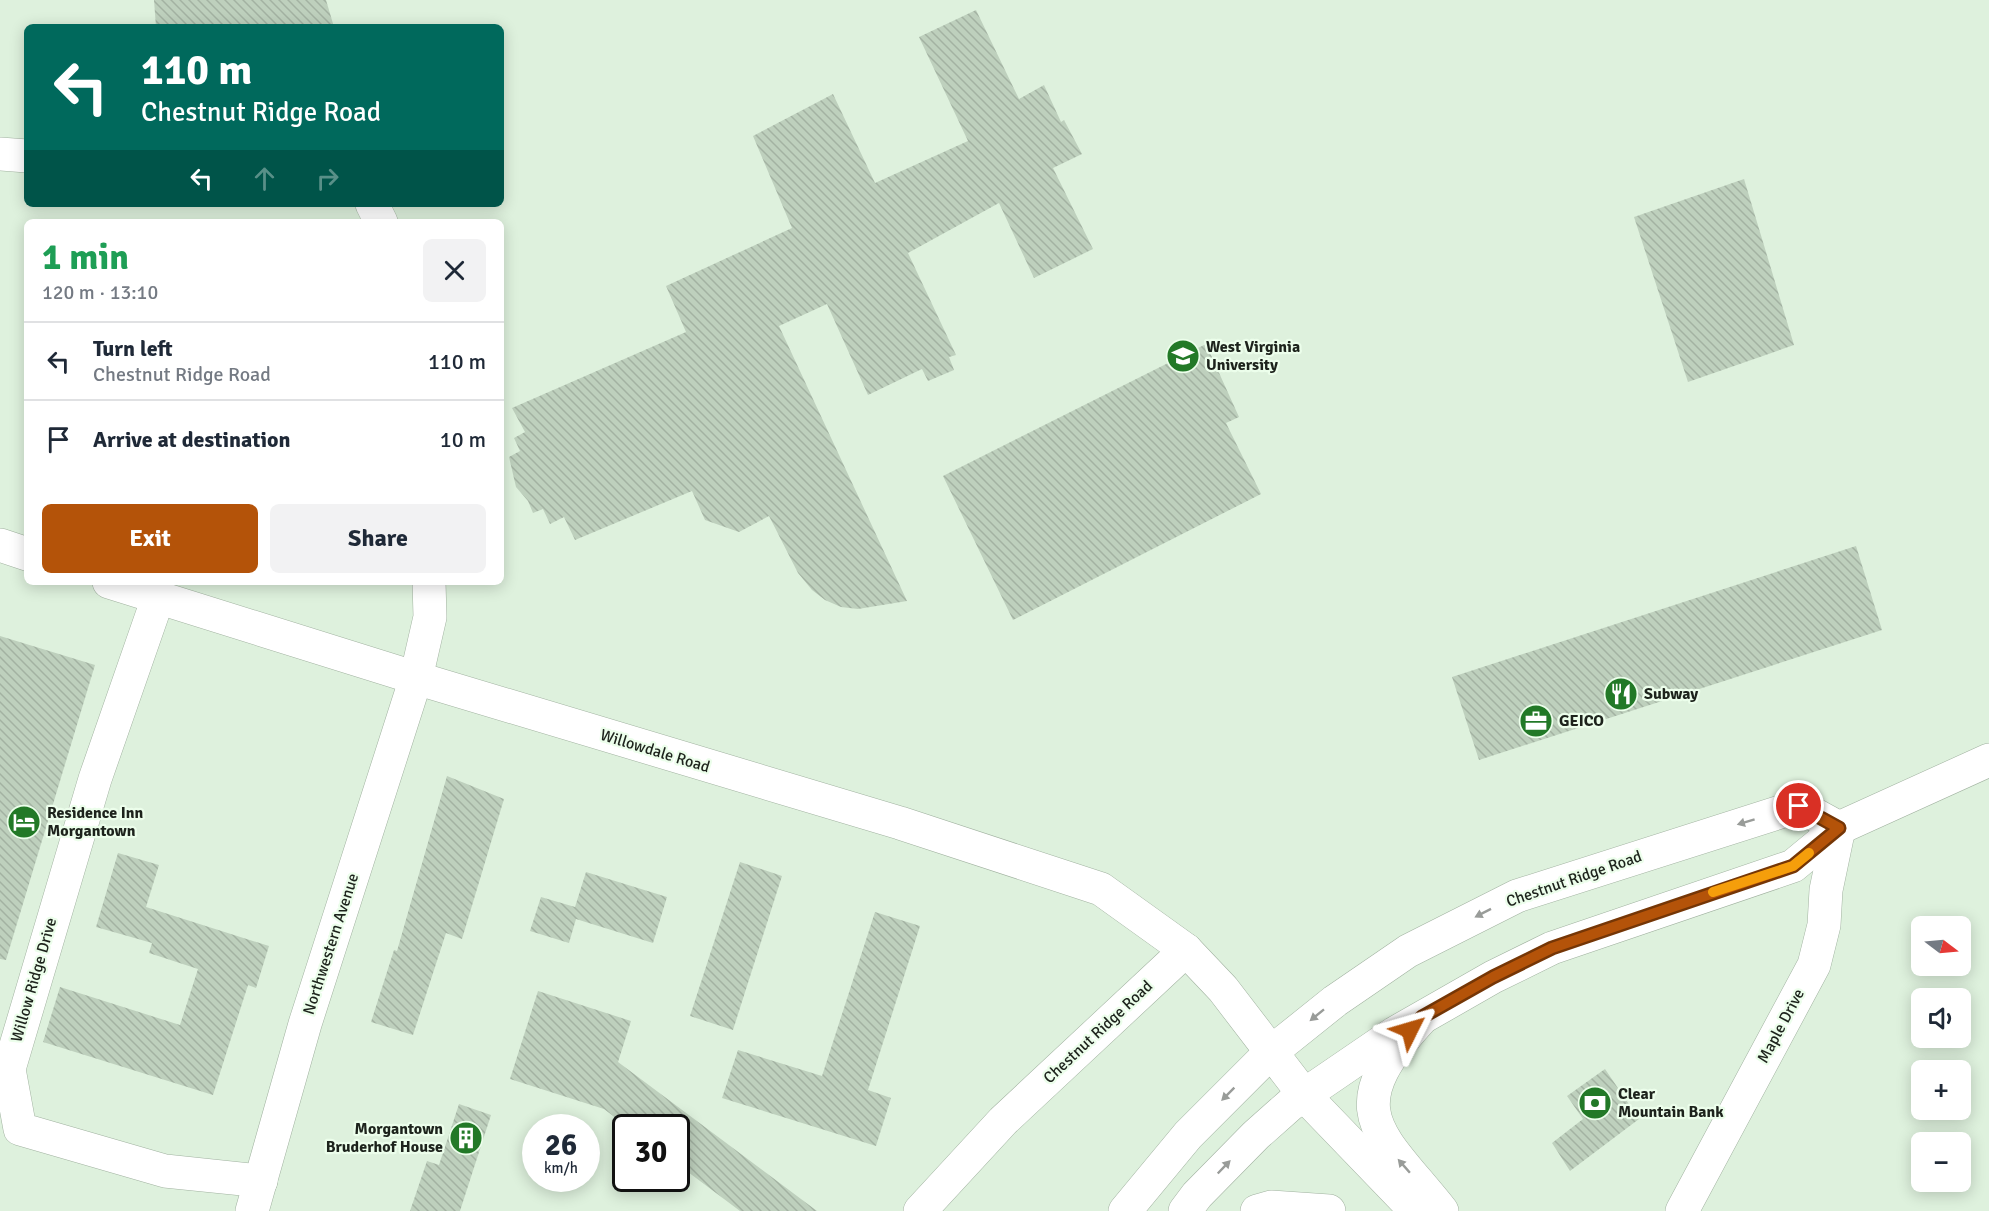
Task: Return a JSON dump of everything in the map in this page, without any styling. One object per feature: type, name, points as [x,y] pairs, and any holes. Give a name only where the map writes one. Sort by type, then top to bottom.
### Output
[{"type":"street","points":[[0,154],[24,156]]},
{"type":"street","points":[[0,545],[24,553]]},
{"type":"street","name":"Willowdale Road","points":[[118,585],[416,678],[900,824],[1101,890],[1186,950]]},
{"type":"street","name":"Northwestern Avenue","points":[[256,1196],[305,1023],[416,678],[430,617],[429,585]]},
{"type":"street","name":"Willow Ridge Drive","points":[[158,598],[95,779],[9,1069],[20,1130],[256,1196]]},
{"type":"street","points":[[1185,1211],[1197,1195],[1256,1135],[1305,1096],[1395,1033],[1493,977],[1552,948],[1793,866],[1839,828],[1989,760]]},
{"type":"street","name":"Chestnut Ridge Road","points":[[1125,1211],[1188,1135],[1270,1053],[1335,1001],[1408,951],[1517,896],[1799,806],[1839,828]]},
{"type":"street","name":"Maple Drive","points":[[1682,1211],[1814,965],[1824,925],[1826,890],[1839,828]]},
{"type":"street","points":[[1186,950],[1223,989],[1305,1096],[1416,1211]]},
{"type":"street","name":"Chestnut Ridge Road","points":[[920,1211],[1003,1121],[1186,950]]},
{"type":"street","points":[[1422,1017],[1398,1044],[1381,1073],[1373,1097],[1373,1120],[1389,1149],[1442,1211]]},
{"type":"street","points":[[1257,1211],[1271,1207],[1329,1211]]},
{"type":"building","points":[[154,0],[326,0],[333,24],[156,24]]},
{"type":"building","points":[[976,10],[1019,99],[1044,85],[1061,122],[1064,120],[1082,154],[1053,168],[1093,249],[1034,278],[999,203],[908,253],[956,355],[949,357],[954,370],[928,381],[922,369],[868,395],[827,304],[779,326],[907,601],[858,609],[841,607],[825,600],[812,590],[798,573],[769,516],[739,532],[705,520],[692,491],[575,540],[564,517],[550,524],[543,509],[533,513],[528,501],[516,487],[509,457],[520,451],[514,438],[525,432],[512,408],[686,332],[666,286],[792,228],[753,136],[833,94],[875,183],[968,141],[919,37]]},
{"type":"building","points":[[1744,179],[1794,345],[1688,382],[1634,217]]},
{"type":"building","points":[[1206,344],[1239,417],[1226,423],[1261,494],[1013,620],[943,476]]},
{"type":"building","points":[[1856,546],[1882,630],[1479,760],[1452,677]]},
{"type":"building","name":"Residence Inn Morgantown","points":[[0,636],[95,665],[6,960],[0,959]]},
{"type":"building","points":[[447,776],[504,799],[462,939],[446,933],[413,1035],[371,1022],[394,950],[397,951]]},
{"type":"building","points":[[118,853],[159,865],[146,907],[269,946],[256,988],[248,985],[213,1095],[43,1042],[60,987],[180,1025],[198,969],[149,953],[152,943],[96,927]]},
{"type":"building","points":[[740,862],[782,876],[733,1030],[690,1016]]},
{"type":"building","points":[[586,872],[667,897],[653,943],[576,919],[569,943],[530,931],[541,897],[575,907]]},
{"type":"building","points":[[875,912],[920,926],[868,1090],[891,1098],[876,1146],[722,1098],[738,1050],[822,1076]]},
{"type":"building","points":[[538,991],[631,1021],[618,1062],[687,1114],[612,1115],[604,1109],[510,1079]]},
{"type":"building","points":[[1605,1069],[1639,1119],[1570,1171],[1552,1143],[1583,1119],[1567,1096]]},
{"type":"building","name":"Morgantown Bruderhof House","points":[[459,1104],[491,1115],[460,1211],[410,1211],[427,1161],[439,1165]]},
{"type":"building","points":[[690,1116],[817,1211],[740,1211],[690,1174]]},
{"type":"slow traffic","points":[[1713,892],[1793,866],[1809,853]]},
{"type":"place","name":"West Virginia University","points":[[1183,356]]},
{"type":"place","name":"Subway","points":[[1621,694]]},
{"type":"place","name":"GEICO","points":[[1536,721]]},
{"type":"place","name":"Residence Inn Morgantown","points":[[24,822]]},
{"type":"place","name":"Clear Mountain Bank","points":[[1595,1103]]},
{"type":"place","name":"Morgantown Bruderhof House","points":[[466,1138]]},
{"type":"route","points":[[1410,1030],[1422,1017],[1493,977],[1552,948],[1793,866],[1839,828],[1799,806]]}]
